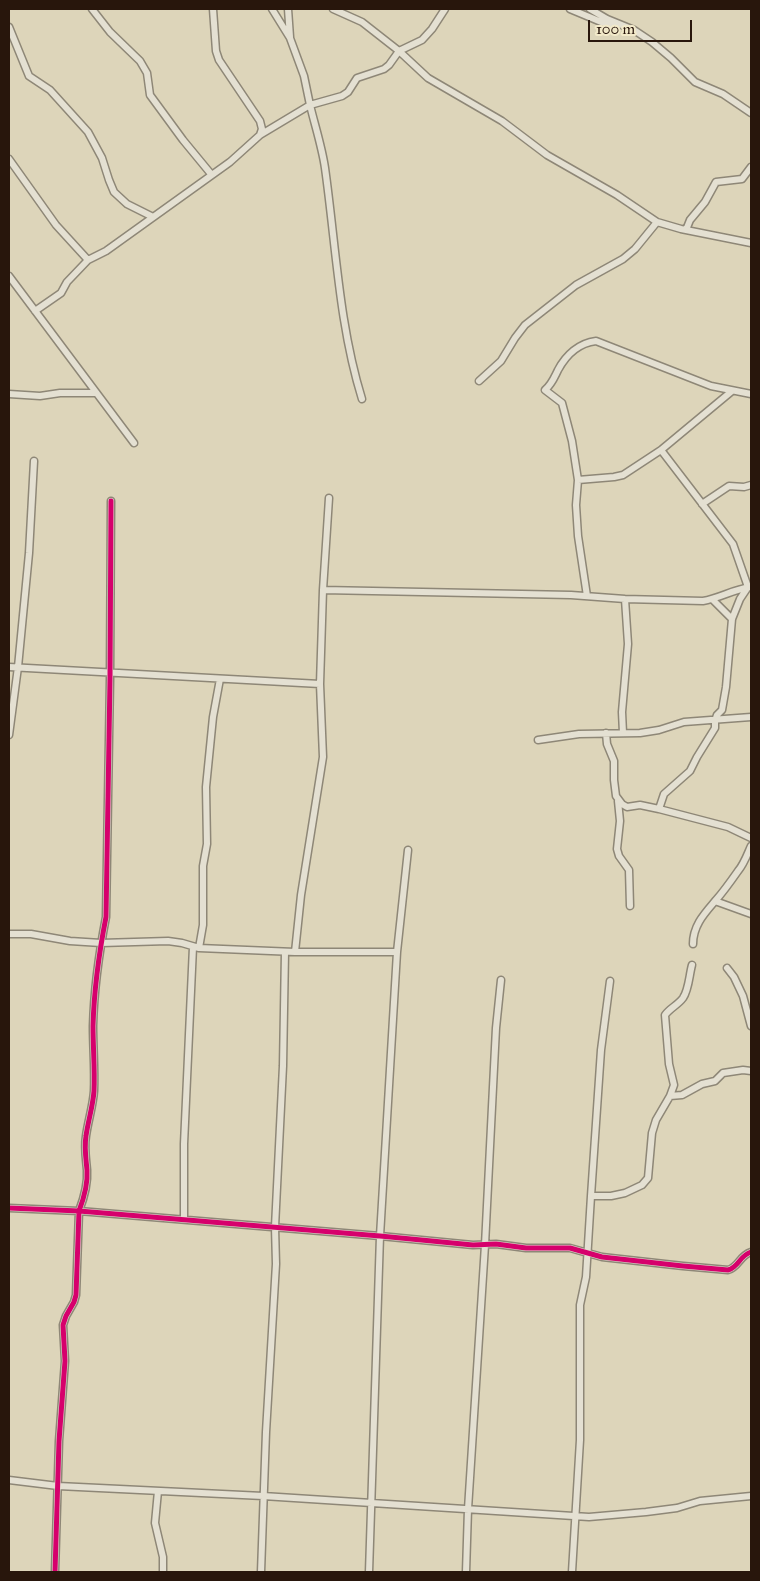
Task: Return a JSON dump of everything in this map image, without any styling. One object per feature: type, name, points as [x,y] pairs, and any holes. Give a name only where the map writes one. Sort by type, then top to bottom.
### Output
[{"type":"street","points":[[92,9],[110,32],[140,61],[147,73],[150,95],[211,174]]},
{"type":"street","points":[[213,9],[216,51],[219,60],[260,121],[262,129],[260,135]]},
{"type":"street","points":[[272,9],[290,38],[304,76],[325,168],[338,282],[348,342],[362,399]]},
{"type":"street","points":[[288,9],[290,38]]},
{"type":"street","points":[[333,9],[362,22],[400,51],[428,78],[495,117],[547,155],[617,195],[657,222],[751,243]]},
{"type":"street","points":[[35,311],[61,293],[67,282],[88,260],[106,251],[230,162],[260,135],[310,105],[342,96],[348,92],[357,78],[384,69],[400,51],[422,40],[445,9]]},
{"type":"street","points":[[570,9],[606,24],[634,30],[671,58],[695,82],[723,94],[751,113]]},
{"type":"street","points":[[590,9],[621,26]]},
{"type":"street","points":[[9,27],[29,76],[50,90],[88,132],[102,158],[108,180],[114,192],[134,208],[152,217]]},
{"type":"street","points":[[9,159],[56,225],[88,260]]},
{"type":"street","points":[[686,230],[690,220],[705,202],[716,182],[742,179],[751,167]]},
{"type":"street","points":[[479,381],[505,356],[525,325],[576,286],[623,259],[635,249],[657,222]]},
{"type":"street","points":[[9,276],[134,443]]},
{"type":"street","points":[[587,596],[578,536],[576,505],[578,480],[572,441],[564,408],[559,401],[544,390],[554,380],[564,360],[578,346],[596,341],[711,386],[751,394]]},
{"type":"street","points":[[578,480],[623,475],[661,450],[732,391]]},
{"type":"street","points":[[9,394],[40,396],[60,393],[95,393]]},
{"type":"street","points":[[661,450],[733,544],[750,587]]},
{"type":"street","points":[[9,735],[18,667],[29,553],[34,461]]},
{"type":"street","points":[[702,504],[729,486],[744,487],[751,485]]},
{"type":"street","points":[[295,952],[302,885],[323,757],[320,684],[328,498]]},
{"type":"street","points":[[56,1572],[59,1441],[65,1361],[63,1325],[76,1295],[79,1211],[83,1199],[87,1172],[86,1137],[94,1089],[95,996],[106,917],[111,501]]},
{"type":"street","points":[[323,590],[713,600],[734,590],[750,587]]},
{"type":"street","points":[[659,809],[661,798],[667,790],[690,771],[715,728],[717,715],[722,710],[726,687],[732,619],[740,599],[750,587]]},
{"type":"street","points":[[623,733],[622,712],[628,661],[625,599]]},
{"type":"street","points":[[713,600],[732,619]]},
{"type":"street","points":[[9,667],[320,684]]},
{"type":"street","points":[[184,1219],[184,1144],[196,948],[203,925],[203,866],[207,844],[206,787],[213,718],[220,679]]},
{"type":"street","points":[[538,740],[570,735],[650,732],[684,722],[751,717]]},
{"type":"street","points":[[606,733],[607,744],[614,761],[614,780],[618,799],[620,822],[617,849],[629,870],[630,906]]},
{"type":"street","points":[[618,799],[627,807],[640,805],[659,809],[728,827],[751,838]]},
{"type":"street","points":[[693,944],[693,934],[698,923],[740,868],[751,846]]},
{"type":"street","points":[[369,1572],[380,1236],[397,952],[408,850]]},
{"type":"street","points":[[715,901],[751,914]]},
{"type":"street","points":[[9,934],[31,934],[70,941],[101,943],[168,941],[196,948],[285,952],[397,952]]},
{"type":"street","points":[[261,1572],[276,1264],[275,1227],[284,1066],[285,952]]},
{"type":"street","points":[[591,1196],[611,1196],[625,1193],[646,1182],[652,1133],[656,1120],[674,1085],[669,1064],[665,1015],[683,998],[692,965]]},
{"type":"street","points":[[727,968],[734,977],[743,996],[751,1026]]},
{"type":"street","points":[[466,1572],[496,1028],[501,980]]},
{"type":"street","points":[[572,1572],[580,1440],[580,1304],[586,1277],[601,1050],[610,981]]},
{"type":"street","points":[[670,1096],[682,1095],[702,1084],[715,1081],[723,1073],[743,1070],[751,1071]]},
{"type":"street","points":[[9,1208],[184,1219],[473,1245],[496,1244],[526,1248],[570,1248],[602,1257],[728,1270],[733,1268],[743,1255],[751,1252]]},
{"type":"street","points":[[9,1480],[58,1486],[264,1496],[589,1517],[677,1508],[700,1501],[751,1496]]},
{"type":"street","points":[[158,1491],[155,1523],[163,1557],[163,1572]]},
{"type":"cycle path","points":[[55,1572],[59,1441],[65,1361],[63,1325],[76,1295],[79,1211],[84,1196],[87,1175],[85,1140],[94,1091],[94,999],[106,917],[111,501]]},
{"type":"cycle path","points":[[9,1208],[79,1211],[473,1245],[496,1244],[526,1248],[570,1248],[602,1257],[728,1270],[732,1269],[744,1256],[751,1252]]}]
